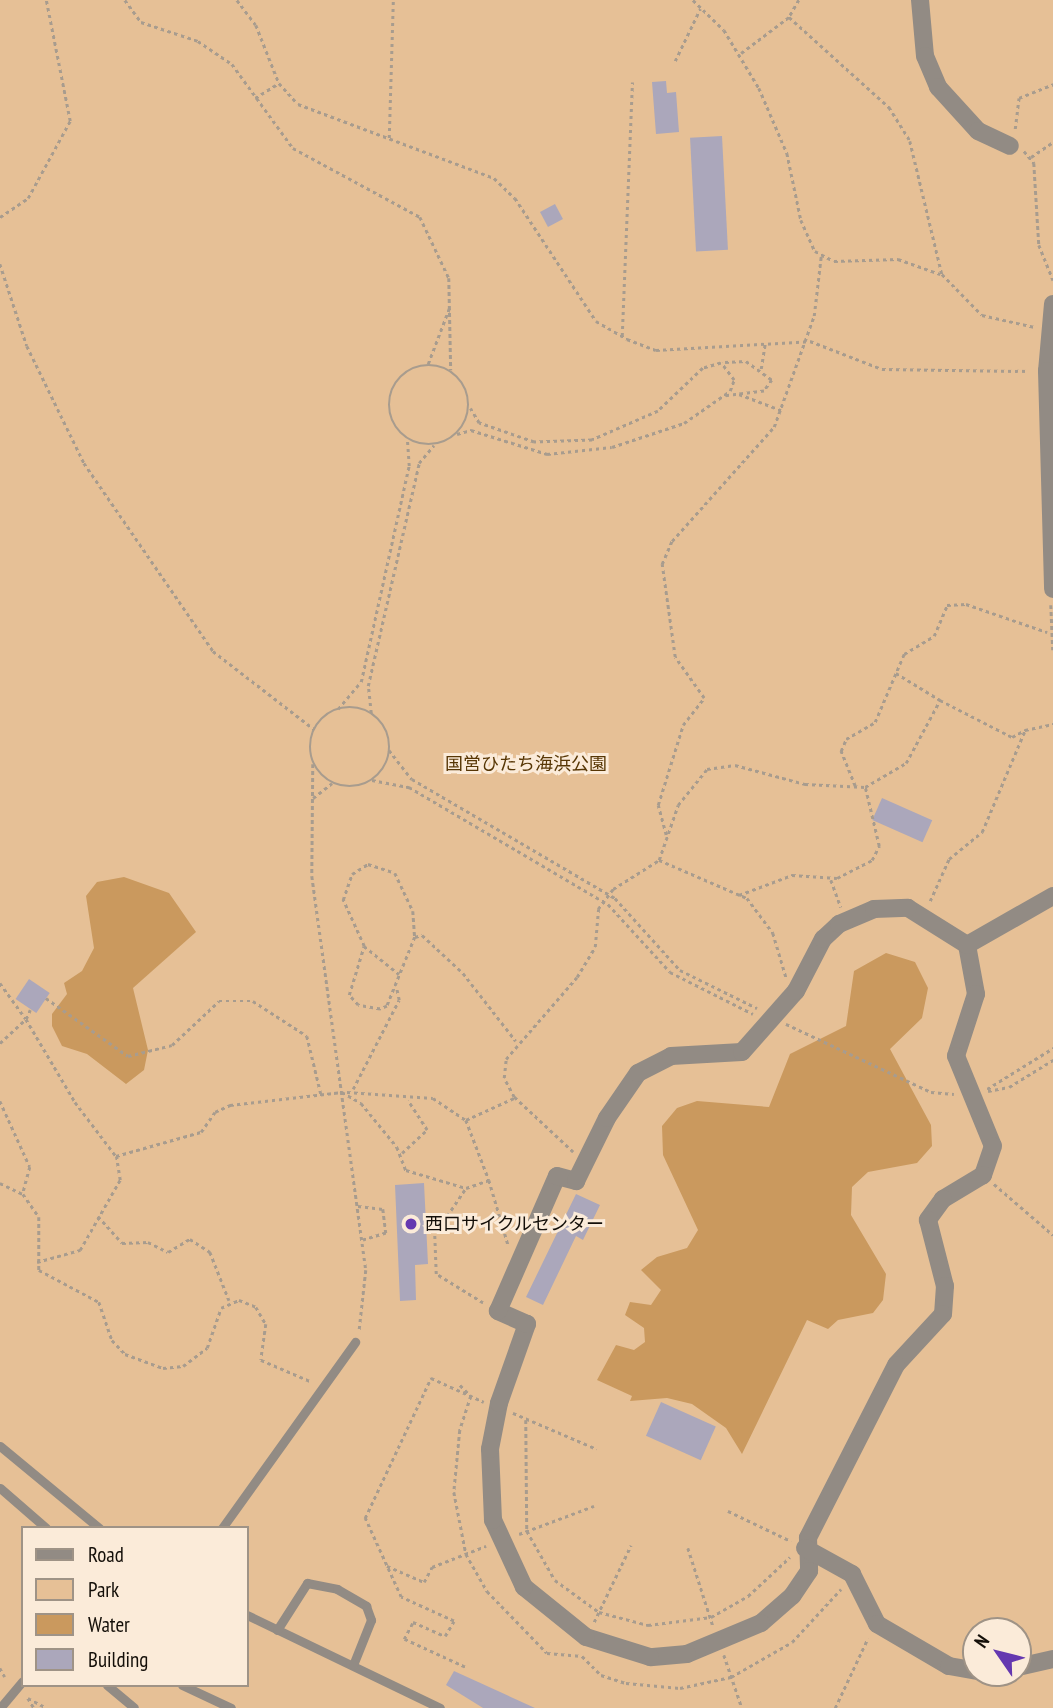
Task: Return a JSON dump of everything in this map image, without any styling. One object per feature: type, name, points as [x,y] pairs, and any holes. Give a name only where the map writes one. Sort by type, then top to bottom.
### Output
[{"type":"street","points":[[920,0],[925,56],[939,86],[978,131],[1015,142]]},
{"type":"street","points":[[1053,304],[1047,371],[1053,589]]},
{"type":"street","points":[[967,945],[1053,896]]},
{"type":"street","points":[[892,907],[924,914],[967,945],[976,994],[956,1048],[964,1073],[988,1123],[993,1146],[983,1175],[932,1212],[928,1229],[946,1286],[943,1314],[904,1352],[805,1548],[809,1571],[761,1623],[720,1644],[650,1657],[621,1651],[563,1624],[524,1587],[500,1541],[490,1491],[499,1408],[527,1324],[498,1311],[557,1176],[576,1181],[619,1097],[648,1065],[671,1056],[735,1054],[748,1047],[799,987],[823,939],[854,915],[892,907]]},
{"type":"street","points":[[805,1548],[852,1574],[877,1624],[949,1665],[962,1668]]},
{"type":"street","points":[[1032,1663],[1053,1658]]},
{"type":"lane","points":[[223,1526],[355,1342]]},
{"type":"lane","points":[[0,1446],[97,1526]]},
{"type":"lane","points":[[0,1488],[44,1526]]},
{"type":"lane","points":[[277,1630],[307,1583],[337,1589],[369,1613],[370,1629],[353,1665]]},
{"type":"lane","points":[[248,1616],[440,1708]]},
{"type":"lane","points":[[0,1708],[21,1683]]},
{"type":"lane","points":[[109,1687],[134,1708]]},
{"type":"lane","points":[[186,1687],[231,1708]]},
{"type":"path","points":[[0,217],[28,198],[70,121],[46,0]]},
{"type":"path","points":[[125,0],[141,22],[198,41],[232,64],[293,148],[420,217],[442,253],[450,306],[451,370]]},
{"type":"path","points":[[237,0],[256,25],[279,83],[298,104],[494,177],[515,198],[582,304],[622,336],[656,350],[805,341],[882,369],[1047,371]]},
{"type":"path","points":[[389,138],[393,0]]},
{"type":"path","points":[[666,835],[658,805],[683,725],[704,698],[700,684],[684,674],[675,657],[662,564],[673,541],[746,461],[781,410],[805,341],[821,256],[801,220],[777,129],[740,54],[694,0]]},
{"type":"path","points":[[740,54],[789,17],[799,0]]},
{"type":"path","points":[[675,61],[700,9]]},
{"type":"path","points":[[789,17],[889,107],[910,141],[942,274]]},
{"type":"path","points":[[622,336],[632,82]]},
{"type":"path","points":[[255,98],[279,83]]},
{"type":"path","points":[[1053,84],[1019,98],[1015,142],[1031,156],[1039,245],[1053,280]]},
{"type":"path","points":[[1031,156],[1053,142]]},
{"type":"path","points":[[821,256],[849,262],[898,260],[942,274],[982,315],[1009,326],[1049,328]]},
{"type":"path","points":[[0,264],[27,346],[84,463],[213,651],[314,729]]},
{"type":"path","points":[[428,364],[450,306]]},
{"type":"path","points":[[761,369],[766,343]]},
{"type":"path","points":[[355,1342],[365,1310],[363,1240],[312,876],[314,729],[338,709],[361,682],[410,466],[407,438],[392,420],[391,391],[410,369],[428,364],[451,370],[464,383],[470,408],[478,423],[534,442],[611,435],[658,411],[688,379],[721,363],[746,361],[771,377],[770,387],[722,396],[656,436],[612,447],[547,454],[471,430],[434,445],[419,463],[368,686],[371,713],[385,729],[389,750],[412,779],[608,893],[680,970],[769,1015]]},
{"type":"path","points":[[721,363],[734,380],[722,396]]},
{"type":"path","points":[[738,393],[781,410]]},
{"type":"path","points":[[457,434],[470,408]]},
{"type":"path","points":[[611,435],[612,447]]},
{"type":"path","points":[[407,438],[434,445]]},
{"type":"path","points":[[1053,589],[1047,632],[1053,647]]},
{"type":"path","points":[[855,786],[841,751],[846,739],[875,722],[904,654],[934,636],[947,605],[966,604],[1047,632]]},
{"type":"path","points":[[896,673],[940,701],[1012,737],[1025,730],[1053,724]]},
{"type":"path","points":[[580,1158],[514,1097],[505,1078],[516,1041],[583,967],[594,947],[602,901],[608,893],[659,860],[666,835],[691,783],[721,765],[805,784],[865,787],[906,762],[940,701]]},
{"type":"path","points":[[338,709],[371,713]]},
{"type":"path","points":[[924,914],[949,859],[982,832],[1025,730]]},
{"type":"path","points":[[372,780],[389,750]]},
{"type":"path","points":[[313,764],[332,783]]},
{"type":"path","points":[[311,799],[332,783],[372,780],[410,787],[602,901],[670,972],[756,1016]]},
{"type":"path","points":[[736,896],[792,875],[831,879],[858,870],[878,851],[865,787]]},
{"type":"path","points":[[659,860],[736,896],[763,916],[784,976],[799,987]]},
{"type":"path","points":[[364,946],[351,999],[380,1009],[396,986],[415,937],[407,891],[387,866],[368,864],[352,874],[343,900],[364,946],[399,974]]},
{"type":"path","points":[[831,879],[842,912]]},
{"type":"path","points":[[415,937],[422,935],[463,973],[516,1041]]},
{"type":"path","points":[[0,983],[116,1156],[120,1180],[80,1250],[37,1262]]},
{"type":"path","points":[[353,1091],[399,1000],[396,986]]},
{"type":"path","points":[[46,998],[128,1056],[172,1045],[219,1001],[253,1001],[307,1037],[315,1048],[321,1094]]},
{"type":"path","points":[[0,1043],[26,1019],[30,1010]]},
{"type":"path","points":[[793,1027],[921,1087],[952,1094]]},
{"type":"path","points":[[1053,1048],[985,1091],[1009,1087],[1053,1060]]},
{"type":"path","points":[[116,1156],[201,1132],[215,1112],[230,1105],[353,1091],[408,1101],[433,1098],[466,1120],[498,1196],[496,1219],[512,1248]]},
{"type":"path","points":[[344,1092],[402,1153],[410,1173],[466,1188],[489,1180]]},
{"type":"path","points":[[466,1120],[514,1097]]},
{"type":"path","points":[[0,1101],[30,1167],[23,1194]]},
{"type":"path","points":[[402,1153],[428,1130],[408,1101]]},
{"type":"path","points":[[983,1175],[1053,1235]]},
{"type":"path","points":[[0,1183],[23,1194],[42,1227],[37,1262],[51,1280],[99,1303],[111,1340],[125,1354],[163,1368],[183,1366],[207,1348],[229,1300],[210,1252],[190,1239],[168,1252],[148,1242],[122,1243],[98,1216]]},
{"type":"path","points":[[466,1188],[447,1216],[434,1221],[436,1274],[485,1304]]},
{"type":"path","points":[[358,1206],[383,1209],[386,1233],[363,1240]]},
{"type":"path","points":[[229,1300],[248,1302],[262,1315],[267,1333],[257,1350],[261,1360],[324,1387]]},
{"type":"path","points":[[465,1667],[404,1639],[413,1622],[445,1636],[454,1620],[401,1597],[365,1518],[431,1378],[597,1448]]},
{"type":"path","points":[[460,1385],[471,1396]]},
{"type":"path","points":[[471,1396],[454,1480],[466,1554],[487,1591],[547,1653],[582,1656],[601,1675],[626,1683],[680,1688],[731,1677],[792,1642],[852,1574]]},
{"type":"path","points":[[526,1419],[522,1504],[527,1531],[555,1580],[573,1596],[599,1612],[648,1625],[711,1618],[805,1548]]},
{"type":"path","points":[[387,1566],[424,1582],[432,1567],[594,1506]]},
{"type":"path","points":[[728,1511],[782,1537]]},
{"type":"path","points":[[603,1604],[631,1545]]},
{"type":"path","points":[[688,1548],[707,1607]]},
{"type":"path","points":[[835,1708],[877,1624]]},
{"type":"path","points":[[0,1668],[0,1676]]},
{"type":"path","points":[[34,1708],[29,1698],[47,1708]]},
{"type":"green space","name":"国営ひたち海浜公園","points":[[0,0],[1053,0],[1053,1708],[0,1708]]},
{"type":"water","points":[[124,877],[169,893],[196,932],[133,988],[148,1050],[144,1070],[126,1084],[87,1054],[62,1046],[52,1026],[52,1014],[67,994],[64,983],[82,971],[94,948],[86,896],[97,882]]},
{"type":"water","points":[[886,953],[915,962],[928,988],[922,1018],[890,1049],[931,1125],[932,1146],[917,1163],[868,1172],[852,1187],[851,1215],[886,1274],[883,1300],[873,1313],[838,1320],[828,1329],[807,1320],[742,1454],[726,1428],[692,1404],[667,1398],[630,1401],[632,1396],[597,1380],[616,1345],[634,1350],[645,1342],[644,1328],[625,1315],[630,1302],[651,1305],[661,1290],[641,1270],[657,1257],[687,1248],[698,1230],[663,1155],[662,1126],[677,1108],[697,1101],[769,1107],[790,1054],[846,1026],[854,971]]},
{"type":"building","points":[[666,81],[667,93],[676,92],[679,132],[656,134],[652,82]]},
{"type":"building","points":[[722,136],[728,250],[696,252],[690,138]]},
{"type":"building","points":[[555,204],[563,219],[548,227],[540,212]]},
{"type":"building","points":[[882,798],[932,820],[922,842],[872,820]]},
{"type":"building","points":[[29,979],[50,993],[36,1013],[16,999]]},
{"type":"building","name":"西口サイクルセンター","points":[[424,1183],[428,1264],[415,1265],[416,1300],[400,1301],[395,1185]]},
{"type":"building","points":[[576,1194],[600,1205],[583,1240],[576,1236],[543,1305],[526,1297]]},
{"type":"building","points":[[661,1402],[716,1426],[701,1460],[646,1436]]},
{"type":"building","points":[[454,1671],[535,1708],[483,1708],[446,1685]]},
{"type":"place","name":"西口サイクルセンター","points":[[411,1224]]}]
